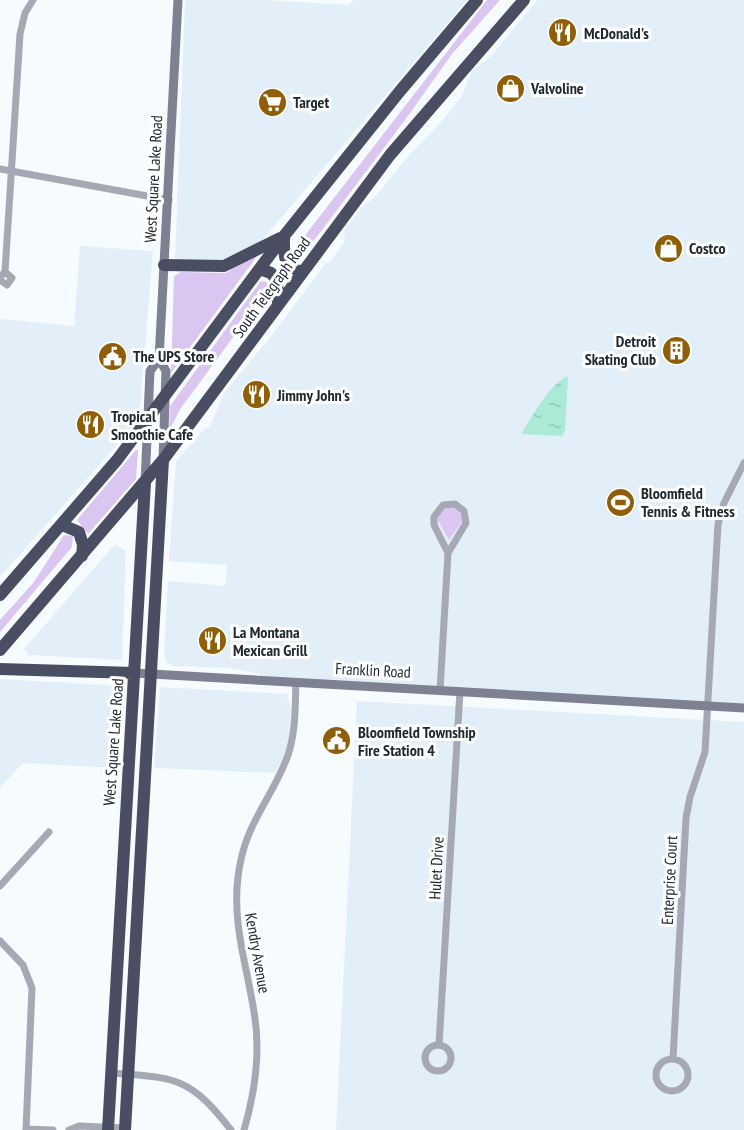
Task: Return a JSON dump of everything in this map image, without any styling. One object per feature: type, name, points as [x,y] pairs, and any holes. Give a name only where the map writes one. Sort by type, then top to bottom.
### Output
[{"type":"highway","name":"South Telegraph Road","points":[[0,595],[62,525],[147,422],[284,236],[400,91],[477,0]]},
{"type":"highway","name":"South Telegraph Road","points":[[0,650],[145,483],[390,155],[524,0]]},
{"type":"highway","points":[[164,265],[224,266],[284,236],[286,262],[291,268],[302,272]]},
{"type":"highway","points":[[260,269],[271,273],[278,280],[278,305]]},
{"type":"highway","name":"West Square Lake Road","points":[[125,1129],[163,460]]},
{"type":"highway","name":"West Square Lake Road","points":[[108,1129],[145,483]]},
{"type":"highway","points":[[62,525],[79,532],[83,545],[82,556]]},
{"type":"highway","name":"Franklin Road","points":[[0,669],[134,673]]},
{"type":"street","points":[[2,276],[20,34],[25,13],[33,0]]},
{"type":"street","name":"West Square Lake Road","points":[[163,460],[165,371],[159,359],[178,0]]},
{"type":"street","points":[[0,169],[169,200]]},
{"type":"street","name":"West Square Lake Road","points":[[145,483],[150,371],[159,359]]},
{"type":"street","name":"Enterprise Court","points":[[673,1059],[687,810],[704,758],[718,524],[724,503],[744,463]]},
{"type":"street","points":[[440,690],[448,553],[433,521],[437,509],[451,503],[462,508],[466,519],[465,527],[448,553]]},
{"type":"street","name":"Franklin Road","points":[[134,673],[744,708]]},
{"type":"street","name":"Kendry Avenue","points":[[244,1130],[254,1084],[257,1036],[237,918],[238,876],[251,824],[289,754],[294,727],[296,682]]},
{"type":"street","name":"Hulet Drive","points":[[439,1046],[460,692]]},
{"type":"street","points":[[0,886],[49,832]]},
{"type":"street","points":[[0,940],[23,965],[32,988],[26,1129],[53,1130]]},
{"type":"street","name":"Enterprise Court","points":[[673,1059],[685,1066],[687,1076],[680,1088],[670,1090],[659,1084],[656,1072],[663,1061],[673,1059]]},
{"type":"street","points":[[111,1073],[170,1079],[191,1087],[210,1103],[231,1130]]},
{"type":"street","points":[[69,1130],[80,1126],[125,1129]]},
{"type":"shaded area","points":[[185,0],[264,0],[349,5],[353,0],[467,0],[264,238],[241,256],[218,263],[175,260]]},
{"type":"shaded area","points":[[487,0],[500,0],[452,54],[300,259],[294,260],[293,251]]},
{"type":"shaded area","points":[[537,0],[744,0],[744,706],[260,679],[260,674],[230,668],[174,666],[166,661],[164,650],[168,581],[225,586],[227,565],[169,561],[176,461],[205,428],[210,427],[224,393],[273,334],[325,264],[330,262],[345,241],[344,231],[362,207],[375,197],[409,155],[436,128],[462,96],[472,71],[491,56]]},
{"type":"shaded area","points":[[80,246],[153,251],[139,420],[0,577],[0,319],[74,326]]},
{"type":"shaded area","points":[[258,252],[171,373],[174,276],[181,272],[226,273]]},
{"type":"shaded area","points":[[261,281],[267,282],[267,291],[181,408],[169,430],[170,406]]},
{"type":"shaded area","points":[[138,450],[136,479],[88,534],[77,520]]},
{"type":"shaded area","points":[[451,507],[459,511],[463,520],[449,540],[437,519],[444,509]]},
{"type":"shaded area","points":[[64,535],[73,536],[72,547],[0,632],[0,620],[34,582]]},
{"type":"shaded area","points":[[115,544],[126,551],[122,660],[29,655],[24,649]]},
{"type":"shaded area","points":[[0,679],[122,686],[116,768],[23,763],[0,788]]},
{"type":"shaded area","points":[[160,687],[287,694],[291,709],[289,737],[284,757],[275,773],[154,768]]},
{"type":"shaded area","points":[[357,701],[744,722],[744,1130],[336,1130]]},
{"type":"water","points":[[568,376],[565,431],[562,436],[521,434],[548,393]]},
{"type":"place","name":"McDonald's","points":[[563,33]]},
{"type":"place","name":"Valvoline","points":[[510,88]]},
{"type":"place","name":"Target","points":[[272,102]]},
{"type":"place","name":"Costco","points":[[668,248]]},
{"type":"place","name":"Detroit Skating Club","points":[[677,350]]},
{"type":"place","name":"The UPS Store","points":[[112,356]]},
{"type":"place","name":"Jimmy John's","points":[[256,395]]},
{"type":"place","name":"Tropical Smoothie Cafe","points":[[90,425]]},
{"type":"place","name":"Bloomfield Tennis & Fitness","points":[[620,502]]},
{"type":"place","name":"La Montana Mexican Grill","points":[[212,641]]},
{"type":"place","name":"Bloomfield Township Fire Station 4","points":[[337,741]]}]
